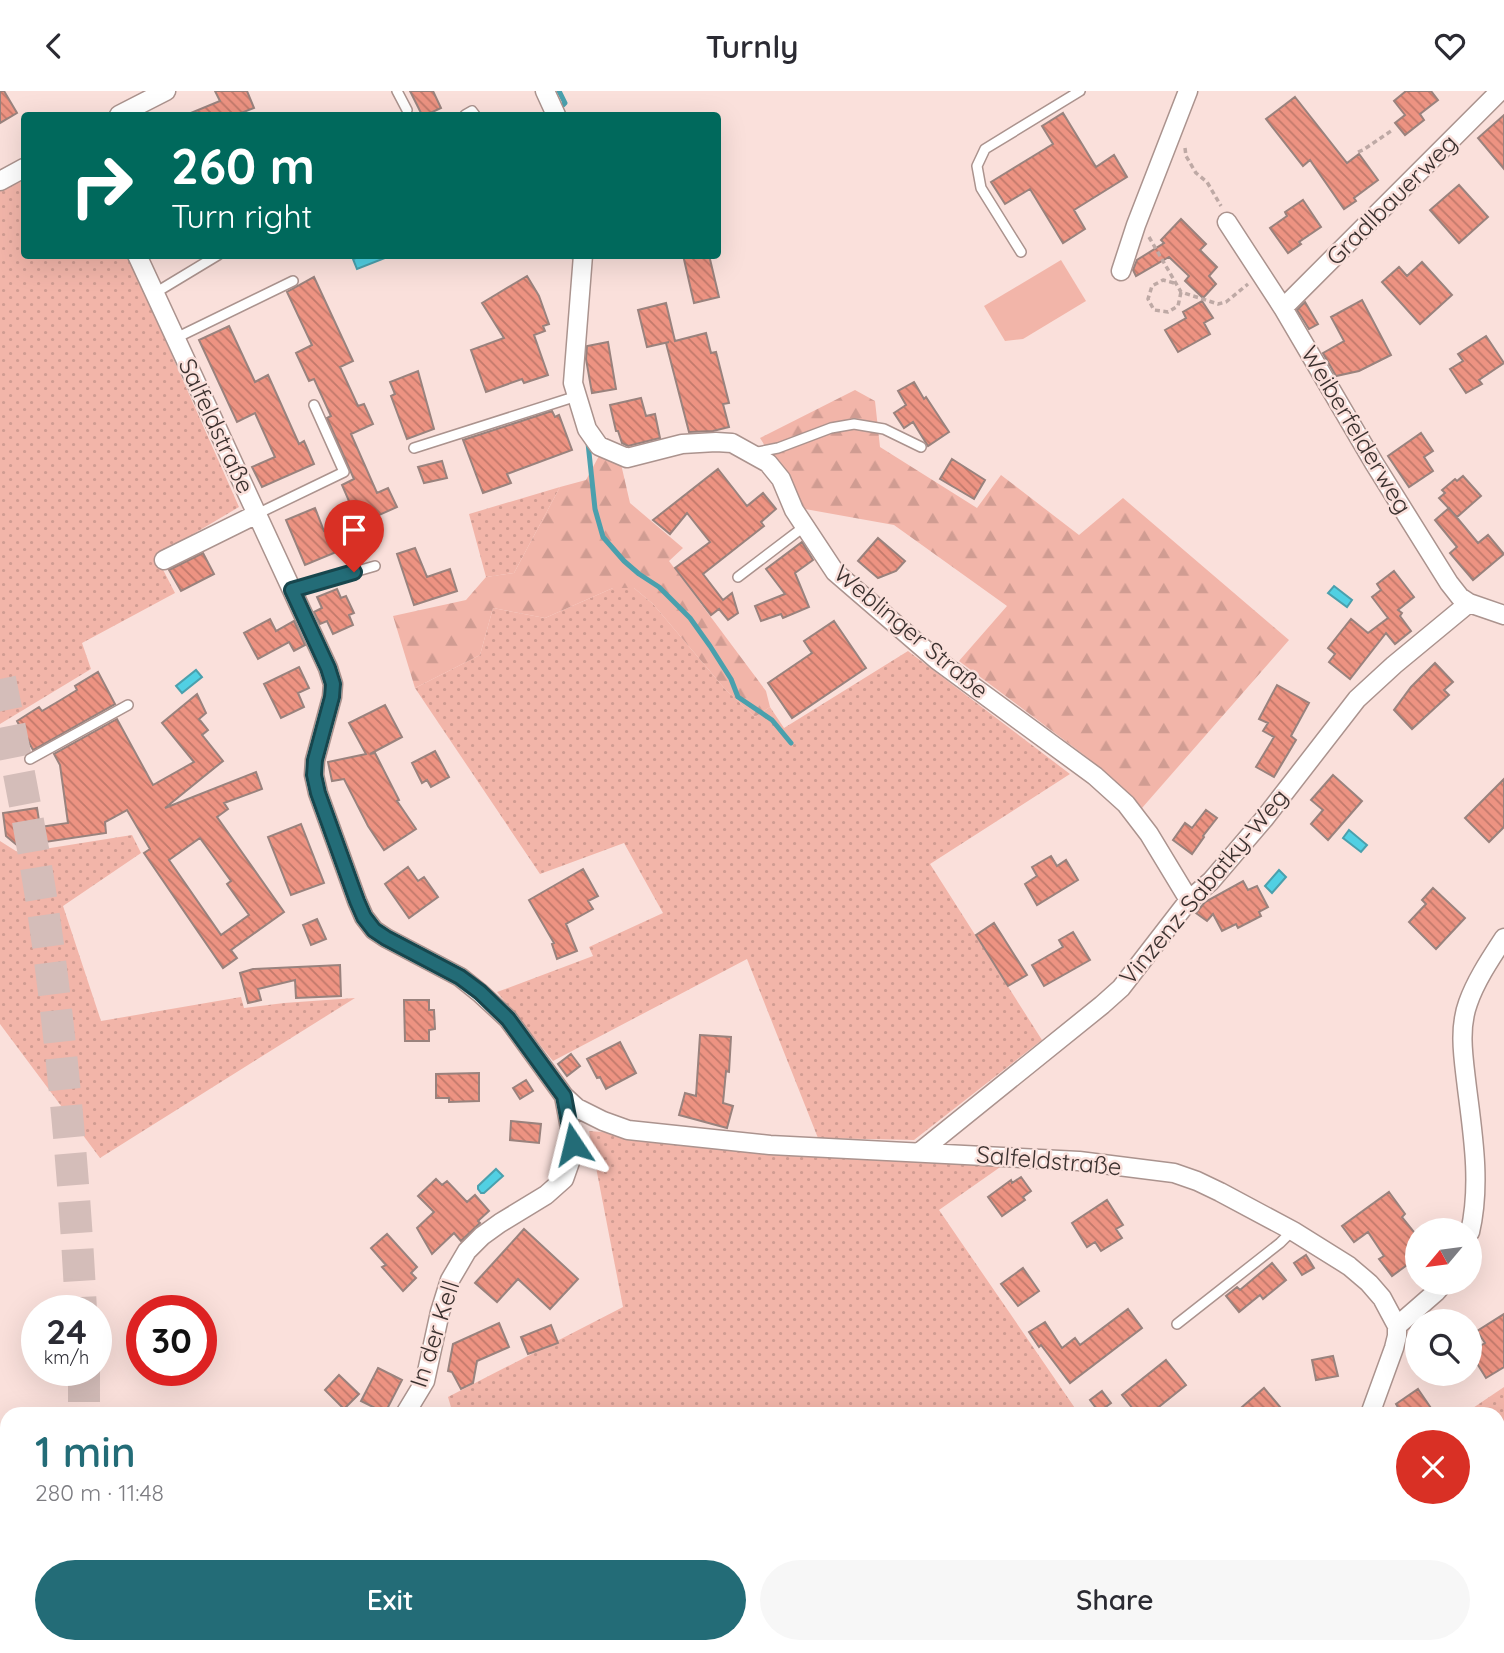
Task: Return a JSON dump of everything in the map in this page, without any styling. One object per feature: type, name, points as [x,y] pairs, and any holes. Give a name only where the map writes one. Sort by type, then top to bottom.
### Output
[{"type":"street","points":[[125,112],[166,91]]},
{"type":"street","points":[[545,91],[554,112]]},
{"type":"street","points":[[1121,271],[1188,91]]},
{"type":"street","name":"Gradlbauerweg","points":[[1283,308],[1500,91]]},
{"type":"street","points":[[0,181],[21,170]]},
{"type":"street","name":"Weiberfelderweg","points":[[1227,222],[1283,308],[1420,537],[1460,597],[1469,603]]},
{"type":"street","name":"Salfeldstraße","points":[[140,259],[328,668],[333,684],[332,697],[315,760],[314,775],[318,793],[364,917],[374,930],[386,938],[460,977],[480,992],[508,1019],[564,1096],[577,1108],[628,1130],[770,1145],[1079,1161],[1174,1173],[1220,1192],[1293,1231],[1349,1266],[1382,1298],[1397,1326]]},
{"type":"street","name":"Weblinger Straße","points":[[583,259],[573,383],[587,429],[599,446],[626,458],[682,445],[732,443],[768,463],[781,479],[794,510],[835,572],[937,660],[1096,776],[1126,804],[1149,834],[1189,900]]},
{"type":"street","points":[[164,560],[257,514]]},
{"type":"street","points":[[1469,603],[1504,615]]},
{"type":"street","name":"Vinzenz-Sabatky-Weg","points":[[921,1151],[1121,988],[1189,900],[1211,881],[1264,819],[1357,699],[1469,603]]},
{"type":"street","points":[[1473,1218],[1476,1184],[1462,1047],[1464,1024],[1467,1004],[1504,938]]},
{"type":"street","name":"Salfeldstraße","points":[[564,1096],[573,1144],[564,1179]]},
{"type":"street","name":"In der Kell","points":[[409,1407],[425,1381],[450,1280],[467,1251],[500,1223],[546,1195],[564,1179]]},
{"type":"street","points":[[1373,1407],[1394,1348],[1397,1326],[1433,1295]]},
{"type":"lane","points":[[397,91],[407,110]]},
{"type":"lane","points":[[1021,252],[981,188],[977,166],[985,149],[1080,91]]},
{"type":"lane","points":[[155,293],[211,259]]},
{"type":"lane","name":"Salfeldstraße","points":[[176,338],[293,281]]},
{"type":"lane","points":[[414,448],[577,396]]},
{"type":"lane","name":"Salfeldstraße","points":[[257,514],[344,472],[314,405]]},
{"type":"lane","points":[[752,454],[778,448],[831,428],[854,424],[884,429],[921,447]]},
{"type":"lane","points":[[738,577],[805,526]]},
{"type":"lane","points":[[292,590],[375,566]]},
{"type":"lane","points":[[30,759],[128,705]]},
{"type":"lane","points":[[1177,1324],[1293,1231]]},
{"type":"path","points":[[1176,124],[1181,132],[1186,156],[1196,173],[1207,182],[1227,222]]},
{"type":"path","points":[[1358,152],[1391,131]]},
{"type":"path","points":[[1136,225],[1144,229],[1181,292],[1218,304],[1226,302],[1261,274]]},
{"type":"path","points":[[1175,283],[1163,280],[1152,286],[1148,299],[1154,310],[1168,311],[1178,306],[1181,292]]},
{"type":"green space","points":[[21,181],[21,259],[129,259],[239,507],[156,556],[175,593],[82,643],[91,669],[0,724],[0,191]]},
{"type":"green space","points":[[1061,260],[1086,301],[1023,339],[1005,341],[984,306]]},
{"type":"green space","points":[[855,390],[875,401],[880,447],[977,508],[1001,475],[1079,535],[1123,498],[1289,640],[1142,808],[1088,758],[959,661],[1007,606],[894,525],[805,509],[760,438]]},
{"type":"green space","points":[[600,454],[621,464],[630,503],[683,548],[669,561],[766,691],[770,707],[755,717],[725,689],[653,604],[634,588],[613,588],[545,618],[493,608],[480,655],[415,688],[393,616],[466,600],[486,577],[514,573],[560,487],[586,480]]},
{"type":"green space","points":[[560,487],[514,573],[486,577],[469,514]]},
{"type":"green space","points":[[613,588],[634,588],[653,604],[725,689],[755,717],[770,707],[784,728],[908,651],[1070,774],[930,864],[1042,1040],[914,1140],[818,1138],[747,959],[553,1061],[497,992],[593,956],[589,947],[663,913],[624,843],[540,874],[415,688],[480,655],[493,608],[545,618]]},
{"type":"green space","points":[[132,835],[141,853],[63,906],[101,1021],[241,997],[244,1008],[355,998],[100,1158],[0,1024],[0,841],[19,853]]},
{"type":"green space","points":[[589,1131],[1006,1163],[939,1210],[1074,1407],[451,1407],[448,1397],[623,1307]]},
{"type":"green space","points":[[1504,1387],[1504,1407],[1474,1407]]},
{"type":"water","points":[[353,259],[382,259],[357,269]]},
{"type":"water","points":[[1334,586],[1352,600],[1347,607],[1328,593]]},
{"type":"water","points":[[196,670],[202,677],[182,693],[176,686]]},
{"type":"water","points":[[1349,830],[1367,845],[1361,852],[1343,838]]},
{"type":"water","points":[[1279,870],[1286,877],[1272,893],[1265,886]]},
{"type":"water","points":[[496,1169],[503,1176],[481,1193],[478,1186]]},
{"type":"building","points":[[0,91],[4,91],[17,113],[0,123]]},
{"type":"building","points":[[215,91],[247,91],[254,108],[244,112],[193,112],[220,101]]},
{"type":"building","points":[[410,91],[433,91],[441,108],[432,112],[420,112]]},
{"type":"building","points":[[1406,91],[1431,91],[1438,100],[1420,114],[1424,120],[1405,135],[1395,123],[1405,115],[1394,101]]},
{"type":"building","points":[[1295,97],[1347,163],[1359,154],[1378,180],[1344,209],[1310,160],[1303,166],[1266,119]]},
{"type":"building","points":[[1063,113],[1096,167],[1114,155],[1127,177],[1074,210],[1085,229],[1063,243],[1030,189],[1005,204],[991,182],[1053,144],[1042,126]]},
{"type":"building","points":[[1504,115],[1504,169],[1478,138]]},
{"type":"building","points":[[1459,185],[1488,217],[1459,243],[1430,210]]},
{"type":"building","points":[[1303,200],[1321,227],[1288,253],[1270,228],[1287,216],[1285,212]]},
{"type":"building","points":[[1181,219],[1206,244],[1200,250],[1217,267],[1209,276],[1216,284],[1203,298],[1185,281],[1189,276],[1169,257],[1136,276],[1133,270],[1137,260],[1164,243],[1161,240]]},
{"type":"building","points":[[684,259],[710,259],[719,297],[694,303]]},
{"type":"building","points":[[1422,262],[1452,295],[1420,324],[1382,282],[1399,267],[1407,276]]},
{"type":"building","points":[[527,276],[539,296],[549,324],[543,326],[545,331],[534,335],[548,375],[524,383],[522,379],[486,392],[471,350],[504,338],[482,303]]},
{"type":"building","points":[[314,277],[353,361],[340,367],[358,406],[364,404],[373,424],[351,434],[377,493],[388,488],[397,507],[359,524],[342,485],[354,479],[327,418],[331,416],[314,379],[309,381],[296,353],[312,345],[287,292]]},
{"type":"building","points":[[1362,300],[1391,355],[1359,371],[1336,376],[1323,353],[1344,341],[1331,317]]},
{"type":"building","points":[[1202,301],[1213,318],[1204,323],[1210,334],[1178,352],[1165,330],[1186,318],[1183,312]]},
{"type":"building","points":[[1305,302],[1318,324],[1309,329],[1297,310]]},
{"type":"building","points":[[666,303],[675,341],[706,333],[711,353],[716,352],[729,403],[723,404],[729,427],[689,432],[666,343],[669,342],[647,347],[638,310]]},
{"type":"building","points":[[229,326],[255,382],[268,375],[299,444],[304,441],[314,464],[262,487],[252,467],[275,457],[255,413],[237,422],[199,340]]},
{"type":"building","points":[[1486,336],[1504,363],[1479,380],[1482,384],[1466,393],[1450,369],[1463,361],[1458,354]]},
{"type":"building","points":[[608,342],[616,389],[592,393],[586,359],[587,346]]},
{"type":"building","points":[[418,371],[434,429],[407,439],[391,396],[395,394],[390,382]]},
{"type":"building","points":[[914,382],[949,432],[928,446],[913,422],[904,428],[894,413],[906,405],[898,391]]},
{"type":"building","points":[[641,398],[646,416],[655,414],[660,438],[628,446],[622,443],[616,431],[610,405]]},
{"type":"building","points":[[552,411],[555,417],[559,415],[572,450],[507,474],[511,483],[483,493],[463,440]]},
{"type":"building","points":[[1421,433],[1433,451],[1424,457],[1433,471],[1409,487],[1388,456]]},
{"type":"building","points":[[952,459],[985,480],[974,499],[940,479]]},
{"type":"building","points":[[442,461],[447,478],[424,483],[418,467]]},
{"type":"building","points":[[718,469],[747,506],[763,493],[776,509],[761,522],[764,526],[703,574],[723,600],[732,593],[738,613],[728,620],[719,609],[711,615],[675,568],[710,542],[687,513],[670,534],[653,520]]},
{"type":"building","points":[[1463,476],[1481,496],[1457,517],[1439,498],[1445,493],[1442,490]]},
{"type":"building","points":[[315,508],[324,531],[337,526],[346,548],[305,565],[286,520]]},
{"type":"building","points":[[1449,508],[1478,543],[1488,535],[1504,554],[1473,580],[1450,553],[1457,547],[1435,520]]},
{"type":"building","points":[[878,538],[905,561],[896,571],[878,578],[858,561]]},
{"type":"building","points":[[802,542],[813,560],[795,573],[809,607],[783,618],[781,614],[761,621],[755,606],[785,594],[766,569]]},
{"type":"building","points":[[415,548],[427,577],[450,569],[457,591],[414,605],[397,554]]},
{"type":"building","points":[[203,553],[214,574],[181,591],[169,570]]},
{"type":"building","points":[[1394,571],[1414,597],[1398,610],[1411,631],[1395,644],[1386,633],[1350,679],[1329,662],[1335,654],[1328,648],[1351,619],[1368,633],[1388,618],[1372,597],[1381,590],[1377,584]]},
{"type":"building","points":[[337,589],[341,598],[346,596],[354,613],[349,615],[353,625],[333,634],[327,621],[320,624],[314,612],[322,608],[317,597]]},
{"type":"building","points":[[270,619],[276,631],[294,621],[305,645],[294,651],[289,642],[258,659],[244,633]]},
{"type":"building","points":[[834,621],[866,668],[792,718],[768,683],[812,653],[804,641]]},
{"type":"building","points":[[1435,663],[1453,682],[1444,690],[1449,695],[1412,729],[1394,710],[1411,687]]},
{"type":"building","points":[[299,667],[309,688],[298,693],[304,707],[281,718],[264,684]]},
{"type":"building","points":[[98,672],[115,704],[33,750],[17,721],[39,707],[42,711],[59,701],[77,690],[75,686]]},
{"type":"building","points":[[1277,685],[1309,703],[1291,736],[1296,740],[1274,777],[1256,767],[1274,737],[1263,731],[1268,723],[1259,719]]},
{"type":"building","points":[[197,694],[206,713],[199,719],[208,730],[202,735],[223,761],[165,808],[256,772],[262,789],[224,803],[228,809],[217,817],[284,912],[231,950],[237,958],[223,968],[144,853],[150,849],[127,810],[105,822],[106,833],[18,846],[6,836],[3,813],[37,808],[40,827],[68,823],[60,765],[54,754],[117,719],[153,785],[194,762],[162,723]],"holes":[[[200,838],[231,881],[227,884],[249,915],[221,935],[169,860]]]},
{"type":"building","points":[[385,705],[402,737],[370,754],[375,753],[399,800],[397,801],[416,829],[384,850],[368,826],[344,779],[332,781],[328,762],[366,754],[349,723]]},
{"type":"building","points":[[435,751],[449,777],[431,787],[427,780],[422,783],[412,763]]},
{"type":"building","points":[[1333,775],[1362,801],[1328,840],[1311,824],[1323,810],[1311,800]]},
{"type":"building","points":[[1504,779],[1504,827],[1489,842],[1465,818]]},
{"type":"building","points":[[1206,810],[1217,818],[1192,854],[1173,840],[1185,823],[1192,828]]},
{"type":"building","points":[[301,824],[324,883],[291,895],[268,837]]},
{"type":"building","points":[[1051,856],[1057,866],[1066,860],[1078,880],[1037,905],[1025,884],[1037,876],[1032,867]]},
{"type":"building","points":[[408,867],[418,881],[424,877],[438,897],[409,918],[385,884]]},
{"type":"building","points":[[583,869],[598,896],[588,901],[593,909],[566,924],[577,951],[557,959],[552,944],[554,943],[529,900]]},
{"type":"building","points":[[1243,881],[1248,890],[1257,886],[1268,907],[1259,912],[1261,916],[1238,928],[1236,924],[1222,931],[1213,914],[1207,921],[1196,913],[1205,902]]},
{"type":"building","points":[[1433,888],[1465,918],[1436,949],[1409,922],[1426,904],[1422,900]]},
{"type":"building","points":[[317,919],[326,939],[311,945],[303,925]]},
{"type":"building","points":[[994,923],[1027,975],[1008,986],[976,935]]},
{"type":"building","points":[[1073,932],[1090,960],[1044,986],[1032,965],[1063,947],[1059,940]]},
{"type":"building","points":[[340,965],[341,996],[296,998],[295,980],[258,989],[261,1000],[248,1003],[240,973],[253,969]]},
{"type":"building","points":[[404,1000],[429,1000],[429,1010],[434,1010],[435,1029],[429,1030],[429,1041],[405,1041]]},
{"type":"building","points":[[700,1035],[731,1037],[729,1072],[726,1071],[723,1103],[733,1106],[727,1128],[679,1115],[685,1093],[696,1096]]},
{"type":"building","points":[[620,1042],[636,1073],[606,1089],[587,1059]]},
{"type":"building","points":[[571,1054],[580,1066],[567,1076],[558,1064]]},
{"type":"building","points":[[479,1073],[479,1101],[449,1102],[449,1098],[436,1098],[436,1074]]},
{"type":"building","points":[[526,1080],[533,1091],[520,1099],[513,1088]]},
{"type":"building","points":[[511,1121],[541,1124],[539,1143],[510,1140]]},
{"type":"building","points":[[1021,1177],[1031,1191],[1023,1197],[1025,1200],[1002,1216],[988,1197],[1011,1180],[1012,1183]]},
{"type":"building","points":[[436,1179],[442,1185],[447,1181],[467,1202],[475,1195],[489,1211],[461,1241],[454,1233],[432,1254],[417,1228],[434,1212],[418,1196]]},
{"type":"building","points":[[1389,1192],[1405,1214],[1402,1217],[1405,1221],[1405,1266],[1392,1276],[1379,1259],[1384,1256],[1368,1232],[1354,1242],[1342,1226]]},
{"type":"building","points":[[1107,1200],[1123,1225],[1116,1229],[1122,1238],[1101,1251],[1095,1242],[1087,1247],[1072,1223]]},
{"type":"building","points":[[524,1229],[578,1279],[550,1309],[518,1279],[497,1302],[475,1283]]},
{"type":"building","points":[[387,1234],[417,1267],[411,1273],[416,1278],[403,1291],[382,1267],[386,1265],[371,1248]]},
{"type":"building","points":[[1306,1255],[1314,1268],[1302,1275],[1294,1263]]},
{"type":"building","points":[[1272,1263],[1286,1280],[1263,1299],[1260,1295],[1239,1312],[1226,1296],[1237,1287],[1240,1290]]},
{"type":"building","points":[[1023,1268],[1039,1291],[1018,1306],[1001,1284]]},
{"type":"building","points":[[1128,1309],[1142,1328],[1070,1383],[1029,1332],[1045,1322],[1062,1348],[1075,1338],[1080,1345]]},
{"type":"building","points":[[1504,1314],[1504,1367],[1486,1378],[1482,1372],[1482,1345],[1485,1343],[1482,1328]]},
{"type":"building","points":[[499,1323],[509,1347],[477,1361],[473,1383],[461,1389],[452,1372],[448,1371],[453,1344]]},
{"type":"building","points":[[551,1325],[558,1343],[528,1354],[521,1337]]},
{"type":"building","points":[[1333,1356],[1338,1376],[1316,1380],[1312,1360]]},
{"type":"building","points":[[1166,1360],[1186,1385],[1159,1407],[1131,1407],[1122,1395]]},
{"type":"building","points":[[378,1368],[402,1380],[388,1407],[373,1407],[361,1401]]},
{"type":"building","points":[[339,1375],[359,1394],[346,1407],[342,1407],[325,1390]]},
{"type":"building","points":[[1264,1388],[1280,1407],[1242,1407]]},
{"type":"building","points":[[1418,1389],[1430,1407],[1398,1407],[1396,1404]]},
{"type":"building","points":[[1102,1391],[1111,1403],[1106,1407],[1095,1407],[1090,1400]]},
{"type":"waterway","points":[[559,91],[565,103],[563,105]]},
{"type":"waterway","points":[[588,443],[595,509],[603,537],[624,561],[659,587],[690,618],[731,679],[738,697],[772,720],[791,743]]},
{"type":"tunnel","points":[[0,679],[20,778],[48,945],[68,1128],[80,1295]]},
{"type":"tunnel","points":[[84,1386],[84,1407]]},
{"type":"route","points":[[354,572],[292,590],[333,684],[314,775],[357,901],[374,930],[460,977],[508,1019],[564,1096],[573,1144]]}]
